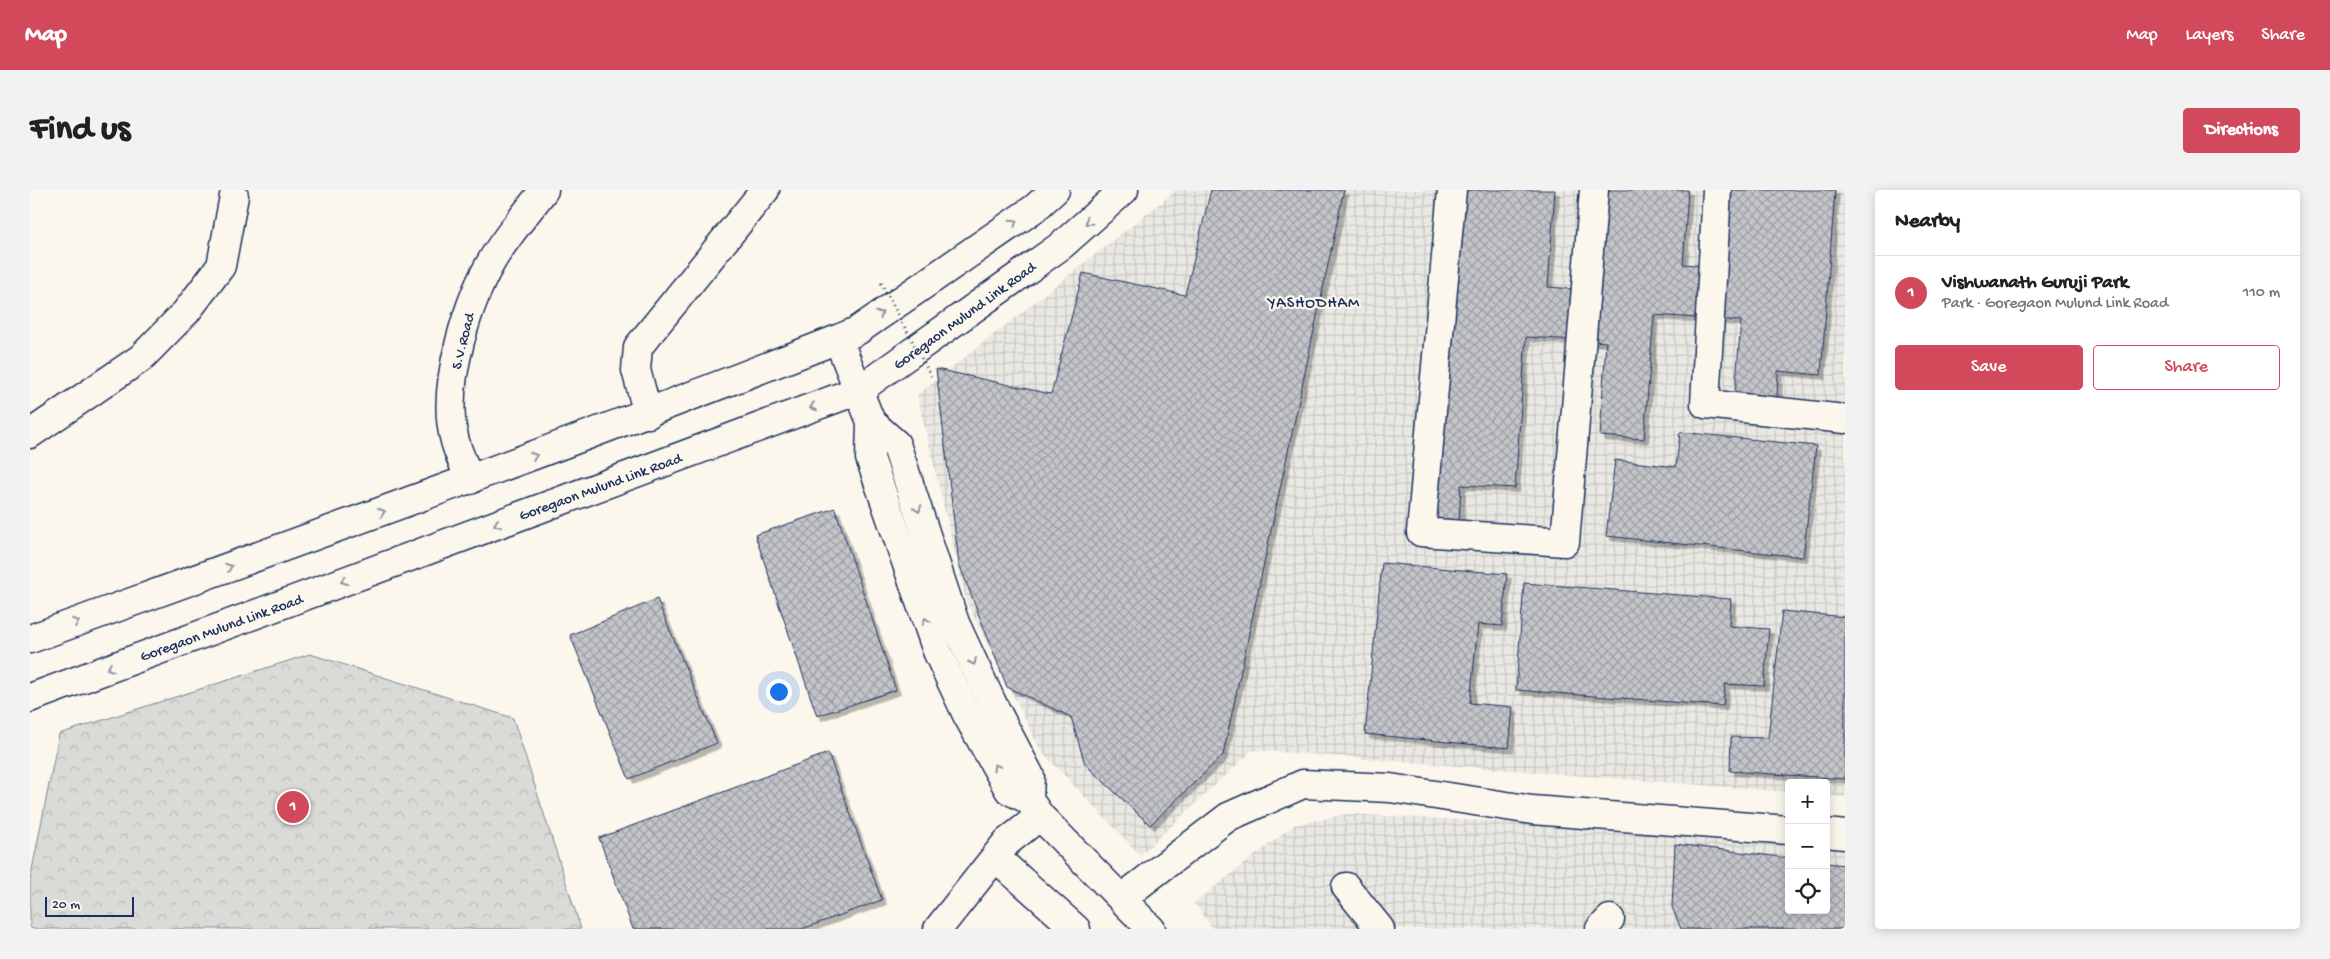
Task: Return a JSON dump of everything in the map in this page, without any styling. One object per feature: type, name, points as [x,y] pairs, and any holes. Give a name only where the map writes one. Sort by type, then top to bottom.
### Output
[{"type":"street","name":"S.V.Road","points":[[470,480],[454,437],[450,408],[451,385],[467,314],[495,255],[544,190]]},
{"type":"street","points":[[648,414],[636,370],[638,347],[765,190]]},
{"type":"street","points":[[30,638],[470,480],[648,414],[838,339],[864,325],[1035,208],[1055,190]]},
{"type":"street","name":"Goregaon Mulund Link Road","points":[[30,698],[859,390],[1062,245],[1124,190]]},
{"type":"street","points":[[1452,190],[1421,532],[1565,542],[1594,190]]},
{"type":"street","points":[[1717,190],[1705,404],[1845,419]]},
{"type":"street","points":[[30,434],[141,358],[186,312],[222,266],[234,196]]},
{"type":"street","points":[[838,339],[871,422],[870,458],[937,651],[967,715],[1009,790],[1034,808],[1151,929]]},
{"type":"street","points":[[871,422],[896,444],[955,623],[992,703],[1030,776],[1034,808],[938,929]]},
{"type":"street","points":[[877,478],[904,468]]},
{"type":"street","points":[[967,715],[992,703]]},
{"type":"street","points":[[1122,898],[1228,817],[1304,784],[1390,788],[1532,810],[1785,830]]},
{"type":"street","points":[[1830,833],[1845,834]]},
{"type":"street","points":[[994,857],[1076,929]]},
{"type":"street","points":[[1346,887],[1380,929]]},
{"type":"path","points":[[881,283],[932,376]]},
{"type":"shaded area","points":[[1177,190],[1845,190],[1845,797],[1830,795],[1830,779],[1785,779],[1785,792],[1253,750],[1140,855],[1041,751],[967,603],[917,395]]},
{"type":"shaded area","points":[[1347,814],[1785,836],[1785,914],[1830,914],[1830,838],[1845,839],[1845,929],[1213,929],[1194,903],[1294,825]]},
{"type":"green space","points":[[310,654],[513,718],[581,929],[30,929],[30,880],[59,734]]},
{"type":"building","points":[[1211,190],[1344,190],[1223,755],[1150,825],[1085,764],[1071,717],[1007,687],[959,564],[936,369],[1051,394],[1083,273],[1185,295]]},
{"type":"building","points":[[1443,190],[1555,190],[1548,287],[1588,290],[1596,190],[1688,190],[1683,264],[1720,267],[1726,190],[1835,190],[1821,375],[1778,371],[1777,397],[1735,394],[1741,321],[1654,315],[1644,439],[1600,436],[1606,342],[1526,337],[1515,488],[1461,485],[1459,523],[1409,520],[1415,444],[1424,444]]},
{"type":"building","points":[[1680,432],[1816,446],[1803,557],[1606,536],[1615,460],[1676,467]]},
{"type":"building","points":[[835,508],[896,690],[817,716],[755,535]]},
{"type":"building","points":[[1382,563],[1507,574],[1502,626],[1478,624],[1470,703],[1513,707],[1509,748],[1365,734]]},
{"type":"building","points":[[1524,583],[1731,599],[1729,626],[1769,629],[1764,686],[1725,684],[1723,706],[1516,690]]},
{"type":"building","points":[[657,599],[717,743],[629,779],[570,635]]},
{"type":"building","points":[[1782,611],[1845,617],[1845,779],[1730,771],[1731,737],[1768,738]]},
{"type":"building","points":[[828,753],[882,900],[802,929],[633,929],[599,838]]},
{"type":"building","points":[[1675,844],[1785,858],[1785,914],[1830,914],[1830,863],[1845,865],[1845,929],[1681,929],[1672,907]]},
{"type":"place","name":"Vishwanath Guruji Park","points":[[293,807]]},
{"type":"district","name":"YASHODHAM","points":[[1314,301]]}]
